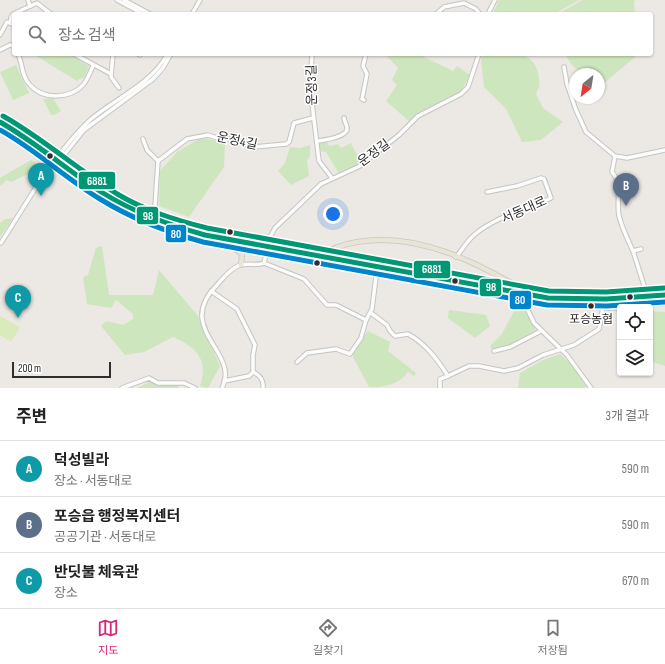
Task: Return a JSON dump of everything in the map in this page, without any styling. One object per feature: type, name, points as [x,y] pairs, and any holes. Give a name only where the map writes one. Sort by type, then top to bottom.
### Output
[{"type":"main road","points":[[0,122],[115,206],[144,221],[176,232],[230,245],[321,257],[476,292],[523,300],[579,307],[617,306]]},
{"type":"main road","points":[[0,128],[102,193],[154,221],[181,230],[268,250],[310,262],[377,269],[534,296],[585,300],[665,295]]},
{"type":"main road","points":[[321,257],[332,249],[346,244],[386,239],[423,244],[498,276],[534,296]]},
{"type":"main road","points":[[230,245],[242,254],[241,265]]},
{"type":"main road","points":[[650,304],[665,303]]},
{"type":"street","points":[[28,0],[30,6]]},
{"type":"street","points":[[117,0],[139,12]]},
{"type":"street","points":[[124,0],[146,12]]},
{"type":"street","points":[[192,12],[199,0]]},
{"type":"street","points":[[489,12],[495,0]]},
{"type":"street","points":[[438,12],[444,7],[464,2],[476,8],[479,12]]},
{"type":"street","points":[[17,12],[30,6],[40,4],[49,12]]},
{"type":"street","points":[[0,35],[7,22],[12,24]]},
{"type":"street","points":[[0,50],[12,46]]},
{"type":"street","points":[[19,56],[24,76],[29,85],[48,95],[66,94],[78,89],[86,81],[93,66]]},
{"type":"street","points":[[77,56],[93,66],[111,74]]},
{"type":"street","points":[[113,56],[111,77],[120,88]]},
{"type":"street","points":[[1,243],[38,184],[84,130],[124,97],[153,79],[163,68],[168,56]]},
{"type":"street","name":"운정3길","points":[[312,56],[310,87],[319,161],[332,178]]},
{"type":"street","points":[[364,100],[362,99],[362,96],[367,74],[363,66],[366,56]]},
{"type":"street","name":"운정길","points":[[264,263],[270,237],[275,228],[316,189],[332,178],[366,161],[418,116],[461,94],[468,87],[478,56]]},
{"type":"street","points":[[564,67],[567,84],[576,110],[586,132],[615,156],[627,158],[665,150]]},
{"type":"street","name":"운정3길","points":[[263,147],[269,144],[289,142],[294,123],[313,118]]},
{"type":"street","points":[[317,141],[333,138],[344,133],[347,124],[344,118]]},
{"type":"street","name":"운정4길","points":[[158,161],[187,139],[208,135],[220,139],[233,139],[253,147],[263,147]]},
{"type":"street","points":[[143,139],[147,150],[158,161],[154,221]]},
{"type":"street","points":[[615,156],[612,172],[617,177],[619,184],[618,194],[622,225],[633,251],[650,304]]},
{"type":"street","name":"서동대로","points":[[456,257],[472,236],[478,231],[508,216],[552,198],[544,179],[541,178],[517,186],[487,192]]},
{"type":"street","points":[[633,251],[641,249]]},
{"type":"street","points":[[222,388],[224,381],[224,368],[202,321],[204,302],[211,291],[229,273],[241,265],[264,263],[304,279],[327,305],[336,305],[366,320]]},
{"type":"street","points":[[297,362],[307,353],[312,352],[340,349],[350,354],[361,338],[366,320],[371,313],[377,269]]},
{"type":"street","points":[[211,291],[238,309],[255,345],[253,355],[253,372],[249,376],[224,381]]},
{"type":"street","points":[[523,300],[534,323],[560,350],[567,355],[591,388]]},
{"type":"street","points":[[440,388],[440,379],[469,366],[478,366],[504,371],[518,368],[543,355],[574,345],[599,329],[603,307]]},
{"type":"street","points":[[371,313],[387,325],[395,336],[408,334],[416,338],[439,362],[448,376]]},
{"type":"street","points":[[494,351],[510,347],[541,331]]},
{"type":"street","points":[[253,372],[260,376],[263,383],[263,388]]},
{"type":"street","points":[[122,388],[149,378],[158,383],[184,383],[196,388]]},
{"type":"green space","points":[[499,0],[579,0],[558,12],[494,12]]},
{"type":"green space","points":[[582,0],[636,0],[634,2],[635,12],[561,12]]},
{"type":"green space","points":[[36,56],[72,56],[89,66],[84,78],[77,81]]},
{"type":"green space","points":[[387,56],[422,56],[453,71],[457,66],[470,75],[460,93],[421,111],[409,121],[386,101],[397,85],[392,80],[398,68]]},
{"type":"green space","points":[[482,56],[525,56],[530,59],[535,64],[538,73],[539,84],[536,94],[543,108],[563,122],[541,140],[522,142],[506,109],[484,87]]},
{"type":"green space","points":[[566,56],[636,56],[605,82],[605,68],[575,68]]},
{"type":"green space","points":[[16,65],[29,93],[13,100],[0,72]]},
{"type":"green space","points":[[53,98],[61,111],[51,115],[43,99]]},
{"type":"green space","points":[[199,139],[209,139],[225,144],[224,167],[189,217],[159,206],[160,171],[178,151]]},
{"type":"green space","points":[[327,141],[329,146],[338,144],[341,148],[351,143],[361,163],[341,177],[326,152],[319,151],[318,142]]},
{"type":"green space","points":[[310,145],[310,156],[307,161],[309,176],[291,185],[278,171],[285,163],[290,147],[300,148]]},
{"type":"green space","points":[[31,160],[45,168],[40,176],[30,173],[11,182],[7,180],[0,186],[0,178]]},
{"type":"green space","points":[[13,218],[0,237],[0,223],[5,219]]},
{"type":"green space","points":[[102,246],[109,295],[153,295],[159,270],[198,316],[220,366],[208,388],[200,386],[203,368],[201,361],[194,350],[188,345],[173,337],[144,352],[125,355],[101,326],[106,321],[123,325],[133,319],[133,314],[116,300],[111,308],[87,304],[83,277],[88,275],[96,248]]},
{"type":"green space","points":[[516,307],[523,308],[536,330],[509,345],[491,349],[490,346],[502,334]]},
{"type":"green space","points":[[449,310],[486,315],[490,326],[475,338],[448,318]]},
{"type":"green space","points":[[653,311],[665,312],[665,366],[653,362]]},
{"type":"green space","points":[[0,316],[20,327],[11,342],[0,335]]},
{"type":"green space","points":[[368,331],[390,342],[388,351],[416,373],[414,376],[408,372],[400,380],[391,384],[380,387],[369,387],[353,357],[353,352]]},
{"type":"green space","points":[[560,354],[573,366],[586,387],[518,388],[520,373],[543,360]]},
{"type":"green space","points":[[152,381],[178,385],[179,388],[137,388]]},
{"type":"transit line","name":"6881","points":[[3,116],[33,135],[104,186],[129,201],[184,222],[207,228],[549,291],[606,292],[664,288]]},
{"type":"transit line","name":"98","points":[[0,122],[14,130],[103,193],[127,207],[152,218],[205,235],[548,298],[606,299],[665,295]]},
{"type":"transit line","name":"80","points":[[0,130],[26,146],[87,191],[112,206],[150,224],[203,242],[547,305],[607,306],[665,302]]},
{"type":"place","name":"덕성빌라","points":[[41,196]]},
{"type":"place","name":"포승읍 행정복지센터","points":[[626,206]]},
{"type":"place","name":"포승농협","points":[[591,306]]},
{"type":"place","name":"반딧불 체육관","points":[[18,318]]}]
